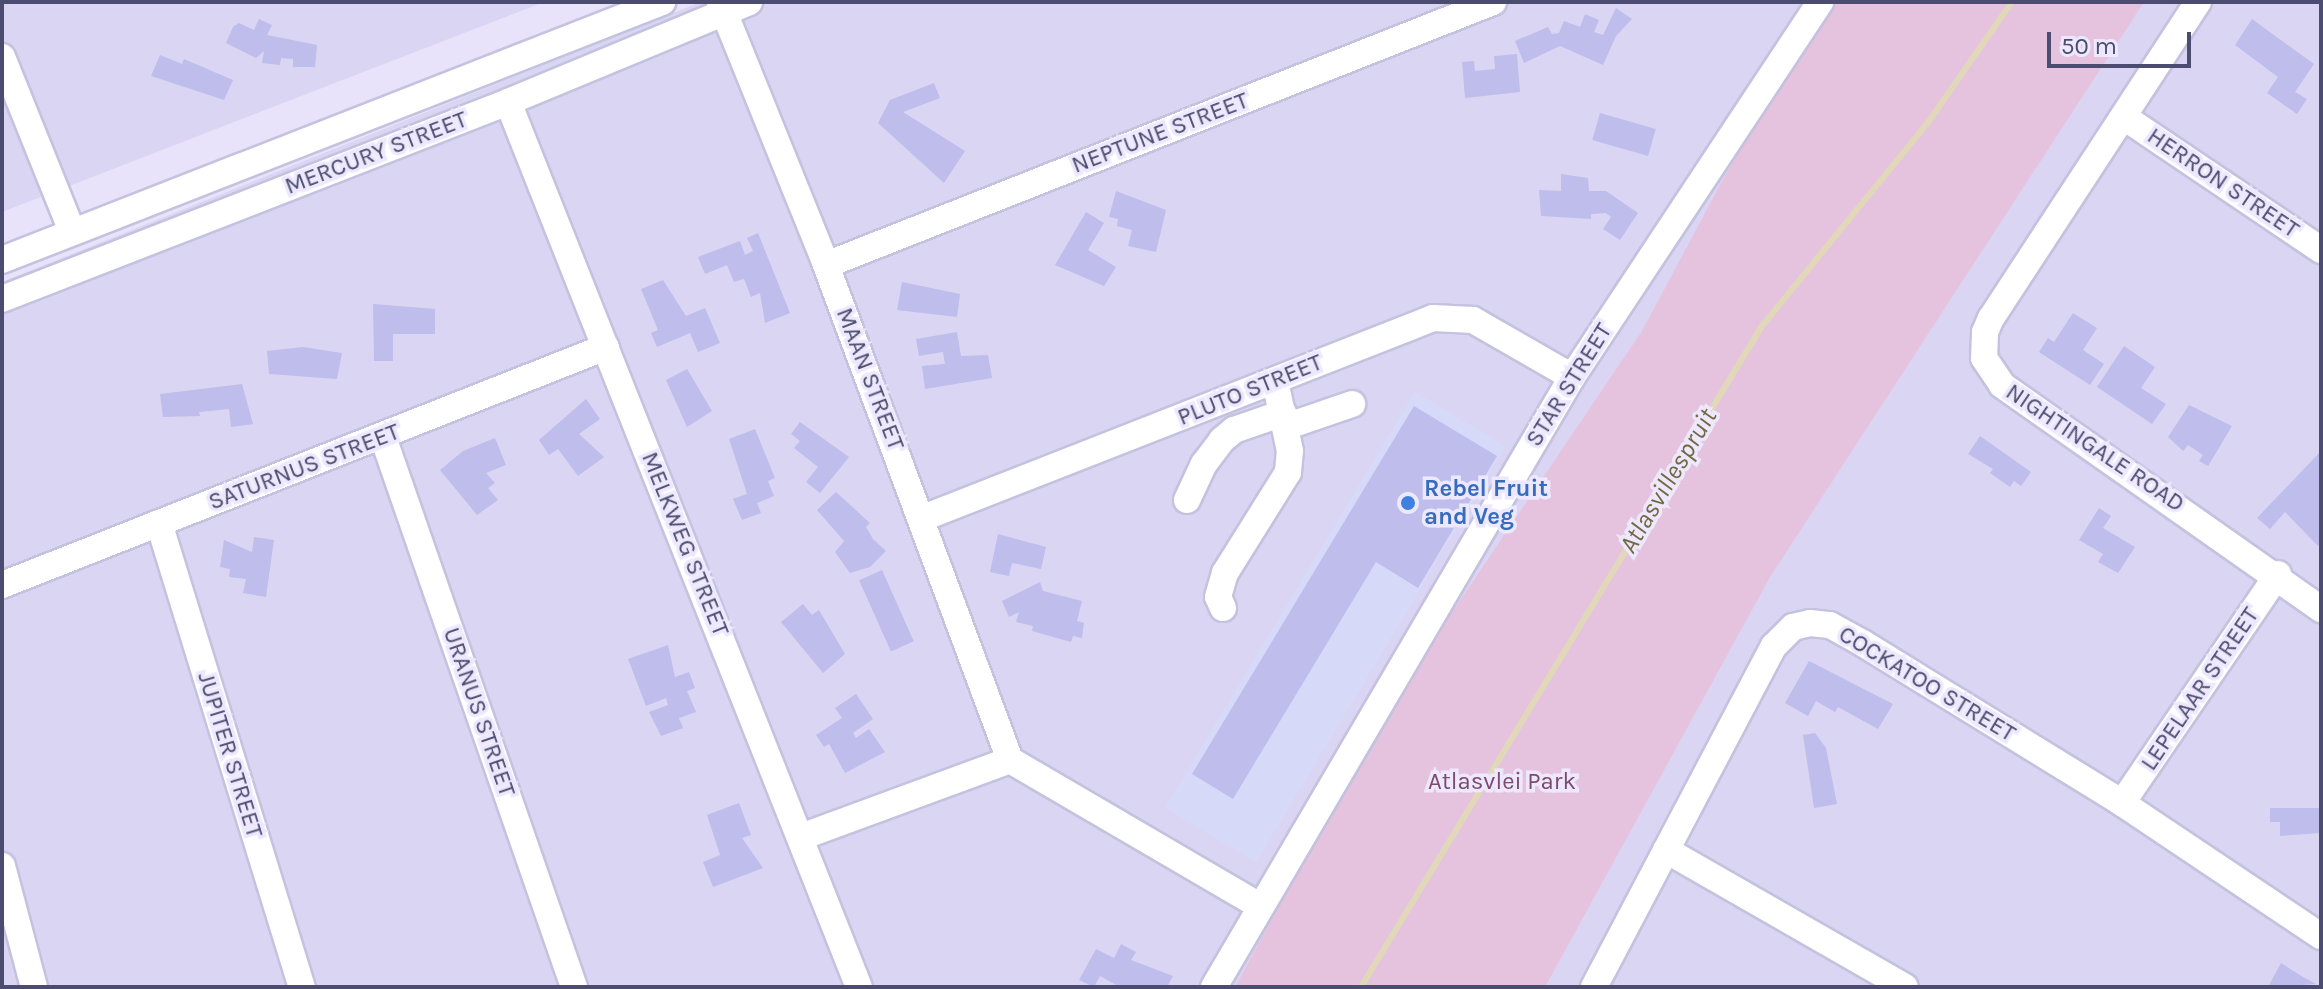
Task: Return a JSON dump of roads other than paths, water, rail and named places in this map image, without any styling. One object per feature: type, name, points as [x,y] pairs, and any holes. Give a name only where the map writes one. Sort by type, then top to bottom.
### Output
[{"type":"street","name":"MERCURY STREET","points":[[2,247],[620,2]]},
{"type":"street","name":"MERCURY STREET","points":[[2,260],[662,2]]},
{"type":"street","name":"MERCURY STREET","points":[[2,299],[508,102],[722,7],[749,2]]},
{"type":"street","name":"NEPTUNE STREET","points":[[826,265],[1493,2]]},
{"type":"street","name":"NIGHTINGALE ROAD","points":[[2198,2],[1987,325],[1983,343],[1986,366],[2002,385],[2278,574],[2321,609]]},
{"type":"street","name":"STAR STREET","points":[[1214,987],[1572,377],[1817,3]]},
{"type":"street","name":"MAAN STREET","points":[[722,7],[923,518],[1010,760]]},
{"type":"street","points":[[2,57],[68,221]]},
{"type":"street","name":"MELKWEG STREET","points":[[508,102],[859,987]]},
{"type":"street","name":"HERRON STREET","points":[[2124,117],[2321,250]]},
{"type":"street","name":"PLUTO STREET","points":[[923,518],[1433,318],[1460,317],[1572,377]]},
{"type":"street","name":"SATURNUS STREET","points":[[2,585],[606,347]]},
{"type":"street","points":[[1223,608],[1218,597],[1225,573],[1288,472],[1284,420],[1275,381]]},
{"type":"street","points":[[1187,500],[1204,464],[1234,430],[1352,404]]},
{"type":"street","name":"URANUS STREET","points":[[383,437],[574,987]]},
{"type":"street","name":"JUPITER STREET","points":[[159,523],[302,987]]},
{"type":"street","name":"LEPELAAR STREET","points":[[2122,803],[2278,574]]},
{"type":"street","name":"COCKATOO STREET","points":[[1594,987],[1774,646],[1793,627],[1810,623],[1830,625],[1864,644],[2122,803],[2321,936]]},
{"type":"street","points":[[801,837],[1010,760],[1260,906]]},
{"type":"street","points":[[1666,850],[1905,987]]},
{"type":"street","points":[[2,866],[34,987]]},
{"type":"waterway","name":"Atlasvillespruit","points":[[1361,987],[1762,326],[1929,121],[2012,2]]},
{"type":"place","name":"Rebel Fruit and Veg","points":[[1408,503]]},
{"type":"park label","name":"Atlasvlei Park","points":[[1502,782]]}]
